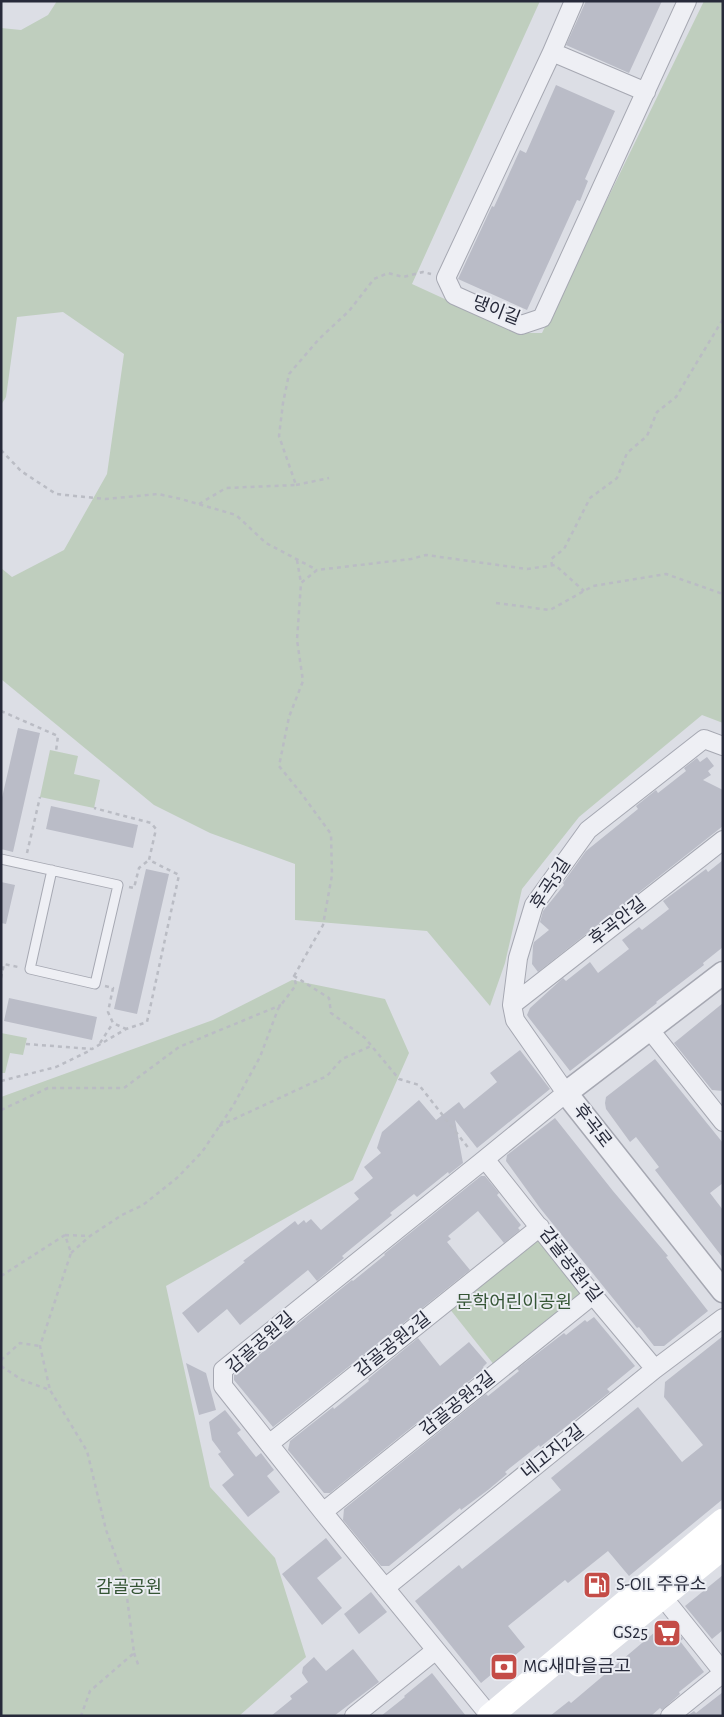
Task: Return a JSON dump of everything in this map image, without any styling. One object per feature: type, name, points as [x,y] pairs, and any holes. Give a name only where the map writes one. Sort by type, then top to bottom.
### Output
[{"type":"main road","points":[[490,1716],[723,1521]]},
{"type":"main road","points":[[515,1716],[723,1547]]},
{"type":"street","points":[[446,278],[574,1]]},
{"type":"street","name":"댕이길","points":[[446,278],[454,295],[521,325],[542,318],[687,1]]},
{"type":"street","points":[[552,52],[646,92]]},
{"type":"street","name":"후곡5길","points":[[566,1093],[515,1020],[512,1004],[518,958],[534,905],[588,830],[704,739],[723,746]]},
{"type":"street","name":"후곡안길","points":[[512,1004],[723,840]]},
{"type":"street","name":"후곡로","points":[[723,973],[566,1093],[723,1291]]},
{"type":"street","points":[[650,1030],[719,1111]]},
{"type":"street","name":"감골공원길","points":[[490,1716],[323,1512],[223,1386],[224,1370],[566,1093]]},
{"type":"street","name":"감골공원1길","points":[[483,1161],[540,1227],[593,1295],[655,1369]]},
{"type":"street","name":"감골공원2길","points":[[269,1444],[540,1227]]},
{"type":"street","name":"감골공원3길","points":[[323,1512],[593,1295]]},
{"type":"street","name":"네고지2길","points":[[385,1588],[655,1369],[723,1318]]},
{"type":"street","points":[[662,1596],[723,1672],[670,1716]]},
{"type":"street","points":[[354,1716],[436,1650]]},
{"type":"lane","points":[[1,859],[118,884],[96,984],[30,969],[52,870]]},
{"type":"path","points":[[296,485],[279,436],[289,374],[319,339],[349,311],[374,279],[388,273],[403,276],[423,272],[446,278]]},
{"type":"path","points":[[552,566],[551,559],[564,549],[590,498],[616,478],[627,453],[646,436],[657,412],[676,397],[723,319]]},
{"type":"path","points":[[1,450],[21,471],[56,494],[105,499],[158,494],[236,515],[266,543],[317,570]]},
{"type":"path","points":[[199,504],[226,488],[296,485],[329,478]]},
{"type":"path","points":[[301,583],[317,570],[411,559],[426,555],[527,569],[555,565],[584,591]]},
{"type":"path","points":[[139,1667],[134,1653],[125,1580],[106,1530],[87,1451],[50,1390],[40,1346],[71,1253],[90,1236],[122,1215],[143,1206],[178,1177],[202,1152],[219,1127],[260,1057],[278,1009],[296,985],[294,976],[323,925],[332,875],[331,834],[301,792],[279,766],[289,717],[303,680],[297,640],[301,583],[297,559]]},
{"type":"path","points":[[496,603],[550,610],[593,586],[666,574],[723,594]]},
{"type":"path","points":[[1,711],[58,736],[56,751]]},
{"type":"path","points":[[25,864],[40,797]]},
{"type":"path","points":[[94,808],[150,823],[156,829],[148,860],[139,868],[134,888],[118,884]]},
{"type":"path","points":[[1,1080],[56,1066],[126,1030],[147,1022],[179,876],[148,860]]},
{"type":"path","points":[[1,978],[4,964],[30,969]]},
{"type":"path","points":[[294,976],[329,998],[331,1013],[365,1038],[399,1079],[419,1085],[483,1161]]},
{"type":"path","points":[[96,984],[113,988],[108,1012],[113,1023],[126,1030]]},
{"type":"path","points":[[1,1110],[48,1088],[124,1088],[179,1047],[282,1004]]},
{"type":"path","points":[[100,1045],[113,1023]]},
{"type":"path","points":[[26,1044],[92,1049]]},
{"type":"path","points":[[219,1127],[327,1076],[342,1059],[371,1046]]},
{"type":"path","points":[[1,1276],[65,1235],[90,1236]]},
{"type":"path","points":[[65,1235],[71,1253]]},
{"type":"path","points":[[1,1360],[20,1343],[40,1346]]},
{"type":"path","points":[[1,1366],[22,1380],[50,1390]]},
{"type":"path","points":[[81,1716],[90,1691],[134,1653]]},
{"type":"green space","points":[[57,1],[540,1],[412,284],[516,333],[542,333],[704,1],[723,1],[723,723],[702,715],[579,817],[522,889],[505,963],[490,1006],[427,931],[295,920],[295,864],[210,833],[154,805],[1,679],[1,568],[12,577],[64,550],[107,474],[124,354],[63,312],[17,317],[6,397],[1,405],[1,28],[21,30],[48,15]]},
{"type":"green space","points":[[50,750],[78,756],[74,774],[100,780],[94,808],[40,797]]},
{"type":"green space","name":"감골공원","points":[[292,980],[385,999],[409,1053],[353,1180],[166,1286],[210,1487],[275,1558],[306,1657],[239,1716],[1,1716],[1,1097],[213,1020]]},
{"type":"green space","points":[[1,1033],[27,1038],[23,1055],[10,1053],[5,1073],[1,1073]]},
{"type":"green space","name":"문학어린이공원","points":[[533,1240],[541,1240],[580,1289],[579,1297],[495,1366],[449,1308]]},
{"type":"building","points":[[586,1],[662,1],[629,73],[566,45]]},
{"type":"building","points":[[556,85],[615,111],[585,179],[588,181],[580,201],[577,200],[527,310],[458,279],[520,150],[526,153]]},
{"type":"building","points":[[18,728],[40,733],[13,852],[1,849],[1,802]]},
{"type":"building","points":[[707,757],[714,766],[708,771],[711,775],[703,780],[723,790],[723,826],[538,972],[532,964],[534,942],[549,930],[540,922],[543,911],[564,885],[563,883],[586,851],[638,809],[636,806],[656,790],[658,793],[686,771],[684,768],[697,758],[700,762]]},
{"type":"building","points":[[51,806],[138,825],[133,848],[46,829]]},
{"type":"building","points":[[723,860],[723,947],[703,963],[704,965],[570,1071],[527,1015],[530,1008],[563,978],[566,981],[590,962],[598,973],[629,949],[622,940],[639,927],[642,930],[669,909],[663,901],[706,869],[708,872]]},
{"type":"building","points":[[146,869],[169,874],[137,1014],[114,1009]]},
{"type":"building","points":[[1,882],[15,885],[6,924],[1,923]]},
{"type":"building","points":[[9,998],[97,1017],[92,1040],[4,1021]]},
{"type":"building","points":[[723,1003],[723,1091],[712,1090],[674,1043]]},
{"type":"building","points":[[520,1050],[550,1089],[477,1148],[455,1120],[463,1163],[449,1174],[448,1172],[417,1197],[414,1194],[390,1213],[392,1215],[342,1256],[344,1258],[317,1281],[308,1270],[240,1325],[227,1309],[198,1333],[182,1313],[245,1262],[243,1261],[295,1221],[298,1225],[304,1220],[306,1223],[311,1219],[321,1230],[359,1199],[354,1193],[373,1178],[364,1167],[381,1153],[377,1148],[382,1132],[419,1100],[436,1120],[459,1102],[464,1109],[497,1082],[490,1073]]},
{"type":"building","points":[[655,1059],[723,1143],[723,1183],[710,1193],[723,1210],[723,1258],[655,1170],[659,1167],[636,1137],[630,1142],[606,1109],[606,1097]]},
{"type":"building","points":[[555,1118],[668,1256],[666,1257],[708,1311],[664,1346],[654,1346],[639,1327],[637,1328],[540,1208],[506,1161],[507,1155]]},
{"type":"building","points":[[481,1176],[485,1176],[499,1193],[497,1195],[521,1225],[518,1228],[520,1230],[504,1243],[478,1211],[448,1236],[451,1239],[447,1242],[470,1270],[273,1427],[234,1380],[234,1375]]},
{"type":"building","points":[[594,1317],[635,1366],[607,1389],[610,1392],[505,1472],[507,1474],[488,1490],[461,1510],[460,1508],[389,1566],[381,1566],[343,1520],[344,1509],[486,1394],[488,1396],[519,1371],[517,1369],[564,1333],[566,1335],[585,1320],[587,1322]]},
{"type":"building","points":[[723,1336],[723,1499],[629,1576],[608,1551],[568,1583],[565,1580],[508,1626],[525,1647],[481,1683],[415,1601],[459,1565],[462,1569],[561,1490],[551,1478],[638,1407],[682,1462],[703,1445],[664,1397],[665,1382]]},
{"type":"building","points":[[418,1338],[440,1366],[469,1342],[487,1363],[483,1367],[484,1369],[330,1493],[324,1493],[288,1450],[290,1441],[369,1381],[368,1379]]},
{"type":"building","points":[[186,1363],[206,1373],[216,1410],[199,1415]]},
{"type":"building","points":[[225,1410],[241,1430],[237,1433],[256,1457],[261,1453],[274,1470],[267,1476],[280,1492],[248,1517],[222,1485],[234,1475],[218,1454],[221,1452],[212,1440],[209,1422]]},
{"type":"building","points":[[326,1538],[342,1558],[317,1578],[342,1608],[322,1625],[282,1574]]},
{"type":"building","points":[[723,1575],[723,1630],[712,1639],[685,1606]]},
{"type":"building","points":[[371,1592],[387,1612],[359,1634],[344,1614]]},
{"type":"building","points":[[668,1621],[683,1639],[680,1641],[704,1672],[679,1692],[680,1694],[662,1710],[660,1708],[651,1716],[550,1716],[569,1701],[571,1703]]},
{"type":"building","points":[[353,1649],[379,1682],[334,1716],[271,1716],[292,1699],[290,1696],[308,1682],[302,1673],[303,1667],[314,1657],[326,1671]]},
{"type":"building","points":[[432,1673],[466,1716],[381,1716],[405,1697]]},
{"type":"building","points":[[723,1692],[723,1716],[687,1716],[694,1711],[696,1713]]},
{"type":"place","name":"S-OIL 주유소","points":[[597,1585]]},
{"type":"place","name":"GS25","points":[[667,1633]]},
{"type":"place","name":"MG새마을금고","points":[[504,1667]]}]
